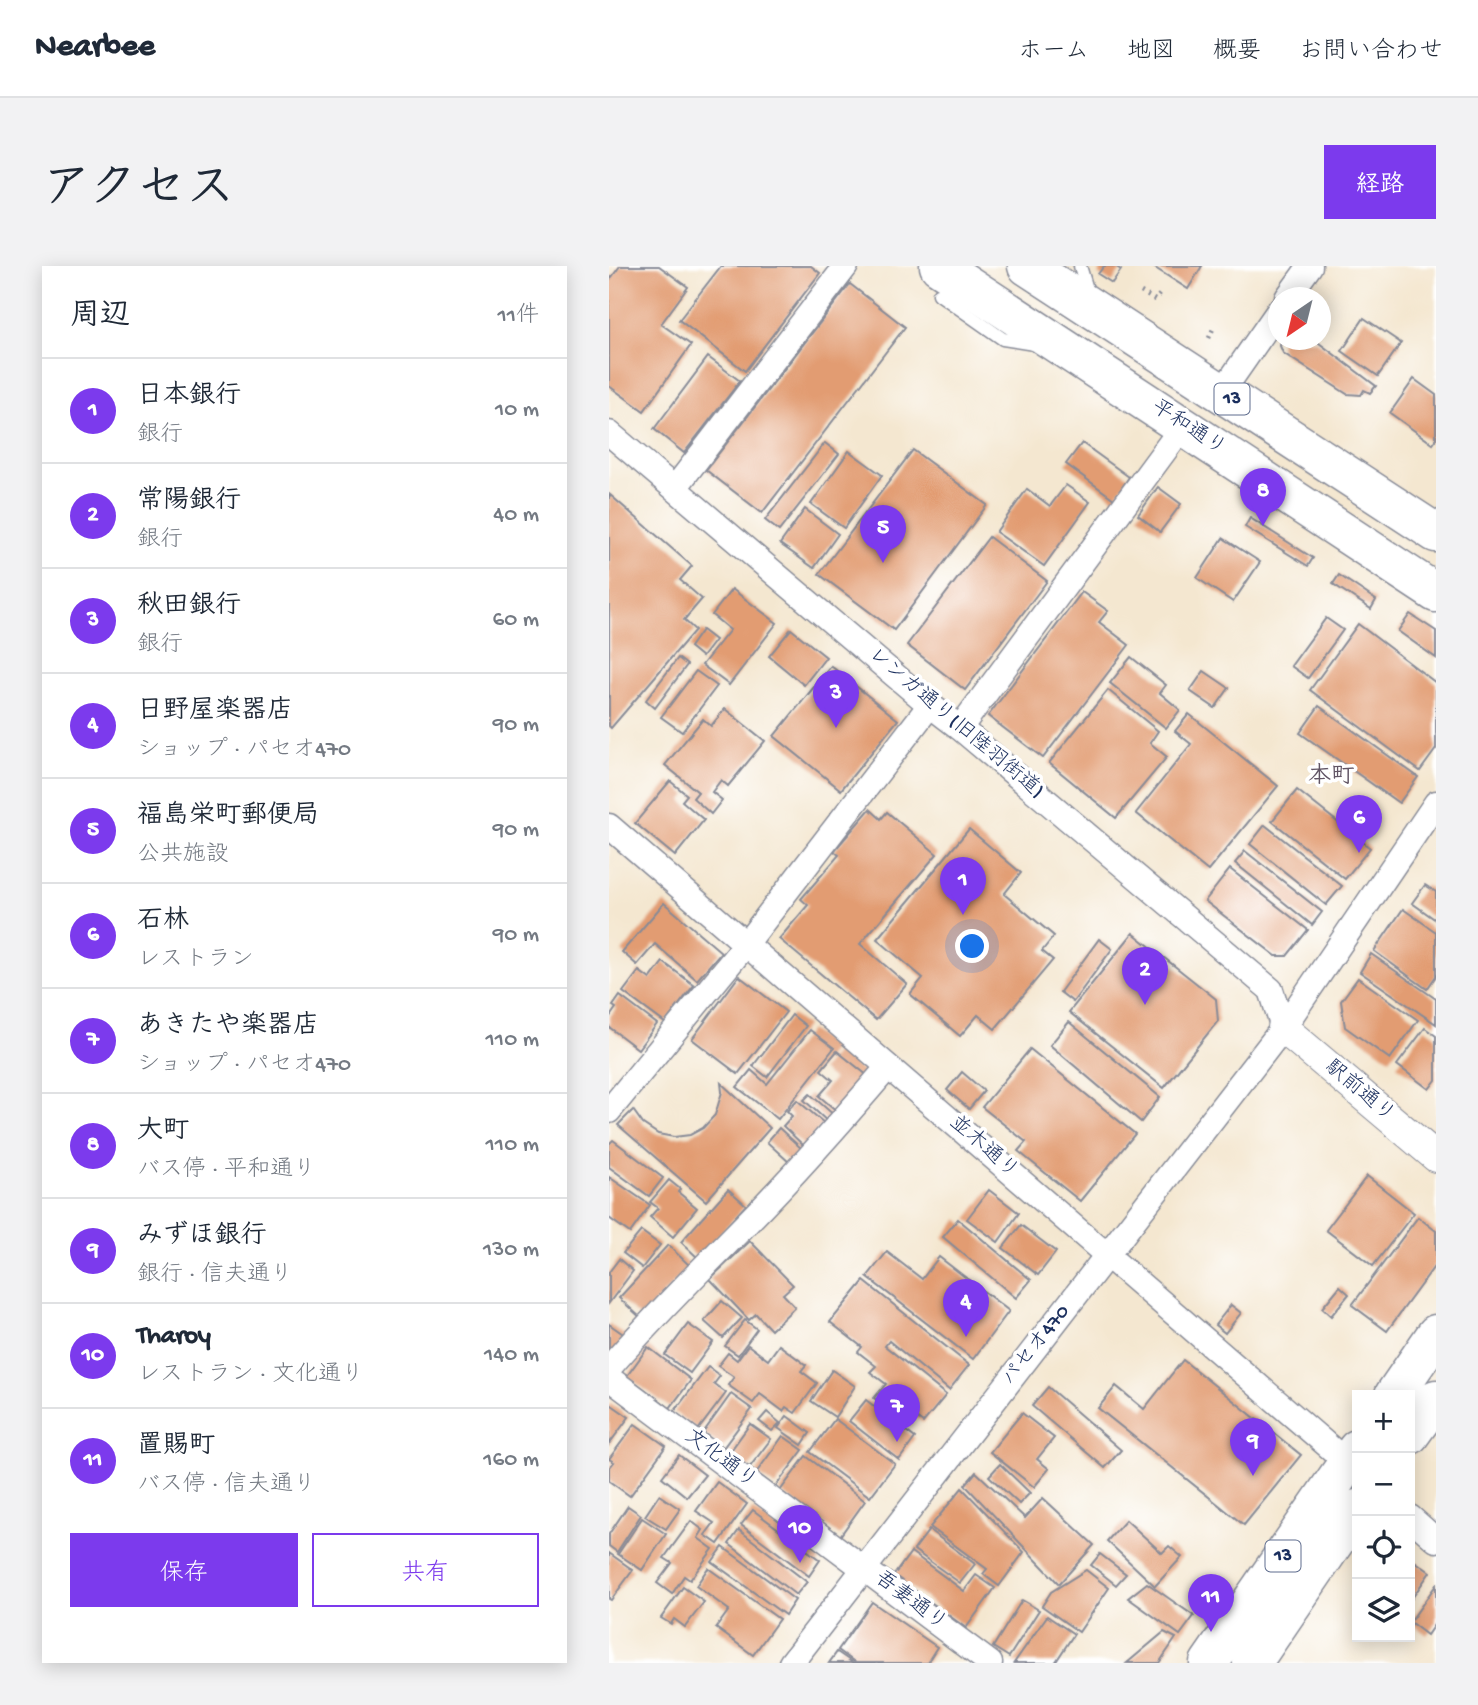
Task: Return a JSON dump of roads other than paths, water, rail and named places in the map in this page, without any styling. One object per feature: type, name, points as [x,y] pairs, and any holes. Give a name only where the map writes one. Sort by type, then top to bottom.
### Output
[{"type":"highway","name":"13","points":[[1027,266],[1436,533]]},
{"type":"highway","name":"平和通り","points":[[939,280],[1065,349],[1436,593]]},
{"type":"highway","points":[[1397,1390],[1436,1334]]},
{"type":"highway","points":[[1415,1428],[1436,1399]]},
{"type":"highway","name":"13","points":[[1209,1663],[1352,1464]]},
{"type":"highway","name":"13","points":[[1252,1663],[1352,1516]]},
{"type":"street","points":[[675,488],[846,266]]},
{"type":"street","points":[[1295,287],[1310,266]]},
{"type":"street","points":[[1222,393],[1268,326]]},
{"type":"street","points":[[960,728],[1184,426]]},
{"type":"street","name":"レンガ通り(旧陸羽街道)","points":[[609,433],[1271,990],[1283,1028]]},
{"type":"street","points":[[609,1111],[746,944],[930,705]]},
{"type":"street","name":"パセオ470","points":[[791,1663],[1283,1028],[1436,803]]},
{"type":"street","name":"並木通り","points":[[609,826],[1108,1255],[1352,1459]]},
{"type":"street","name":"駅前通り","points":[[1283,1028],[1436,1157]]},
{"type":"street","points":[[609,1368],[646,1325],[831,1133],[888,1067]]},
{"type":"street","name":"文化通り","points":[[609,1378],[864,1567]]},
{"type":"street","points":[[1415,1521],[1436,1540]]},
{"type":"street","name":"吾妻通り","points":[[864,1567],[990,1663]]},
{"type":"lane","points":[[1080,266],[1093,309]]},
{"type":"place","name":"大町","points":[[1263,526]]},
{"type":"place","name":"福島栄町郵便局","points":[[883,563]]},
{"type":"place","name":"秋田銀行","points":[[836,728]]},
{"type":"place","name":"石林","points":[[1359,853]]},
{"type":"place","name":"日本銀行","points":[[963,915]]},
{"type":"place","name":"常陽銀行","points":[[1145,1005]]},
{"type":"place","name":"日野屋楽器店","points":[[966,1337]]},
{"type":"place","name":"あきたや楽器店","points":[[897,1442]]},
{"type":"place","name":"みずほ銀行","points":[[1253,1476]]},
{"type":"place","name":"Tharoy","points":[[800,1563]]},
{"type":"place","name":"置賜町","points":[[1211,1632]]},
{"type":"district","name":"本町","points":[[1331,777]]}]
